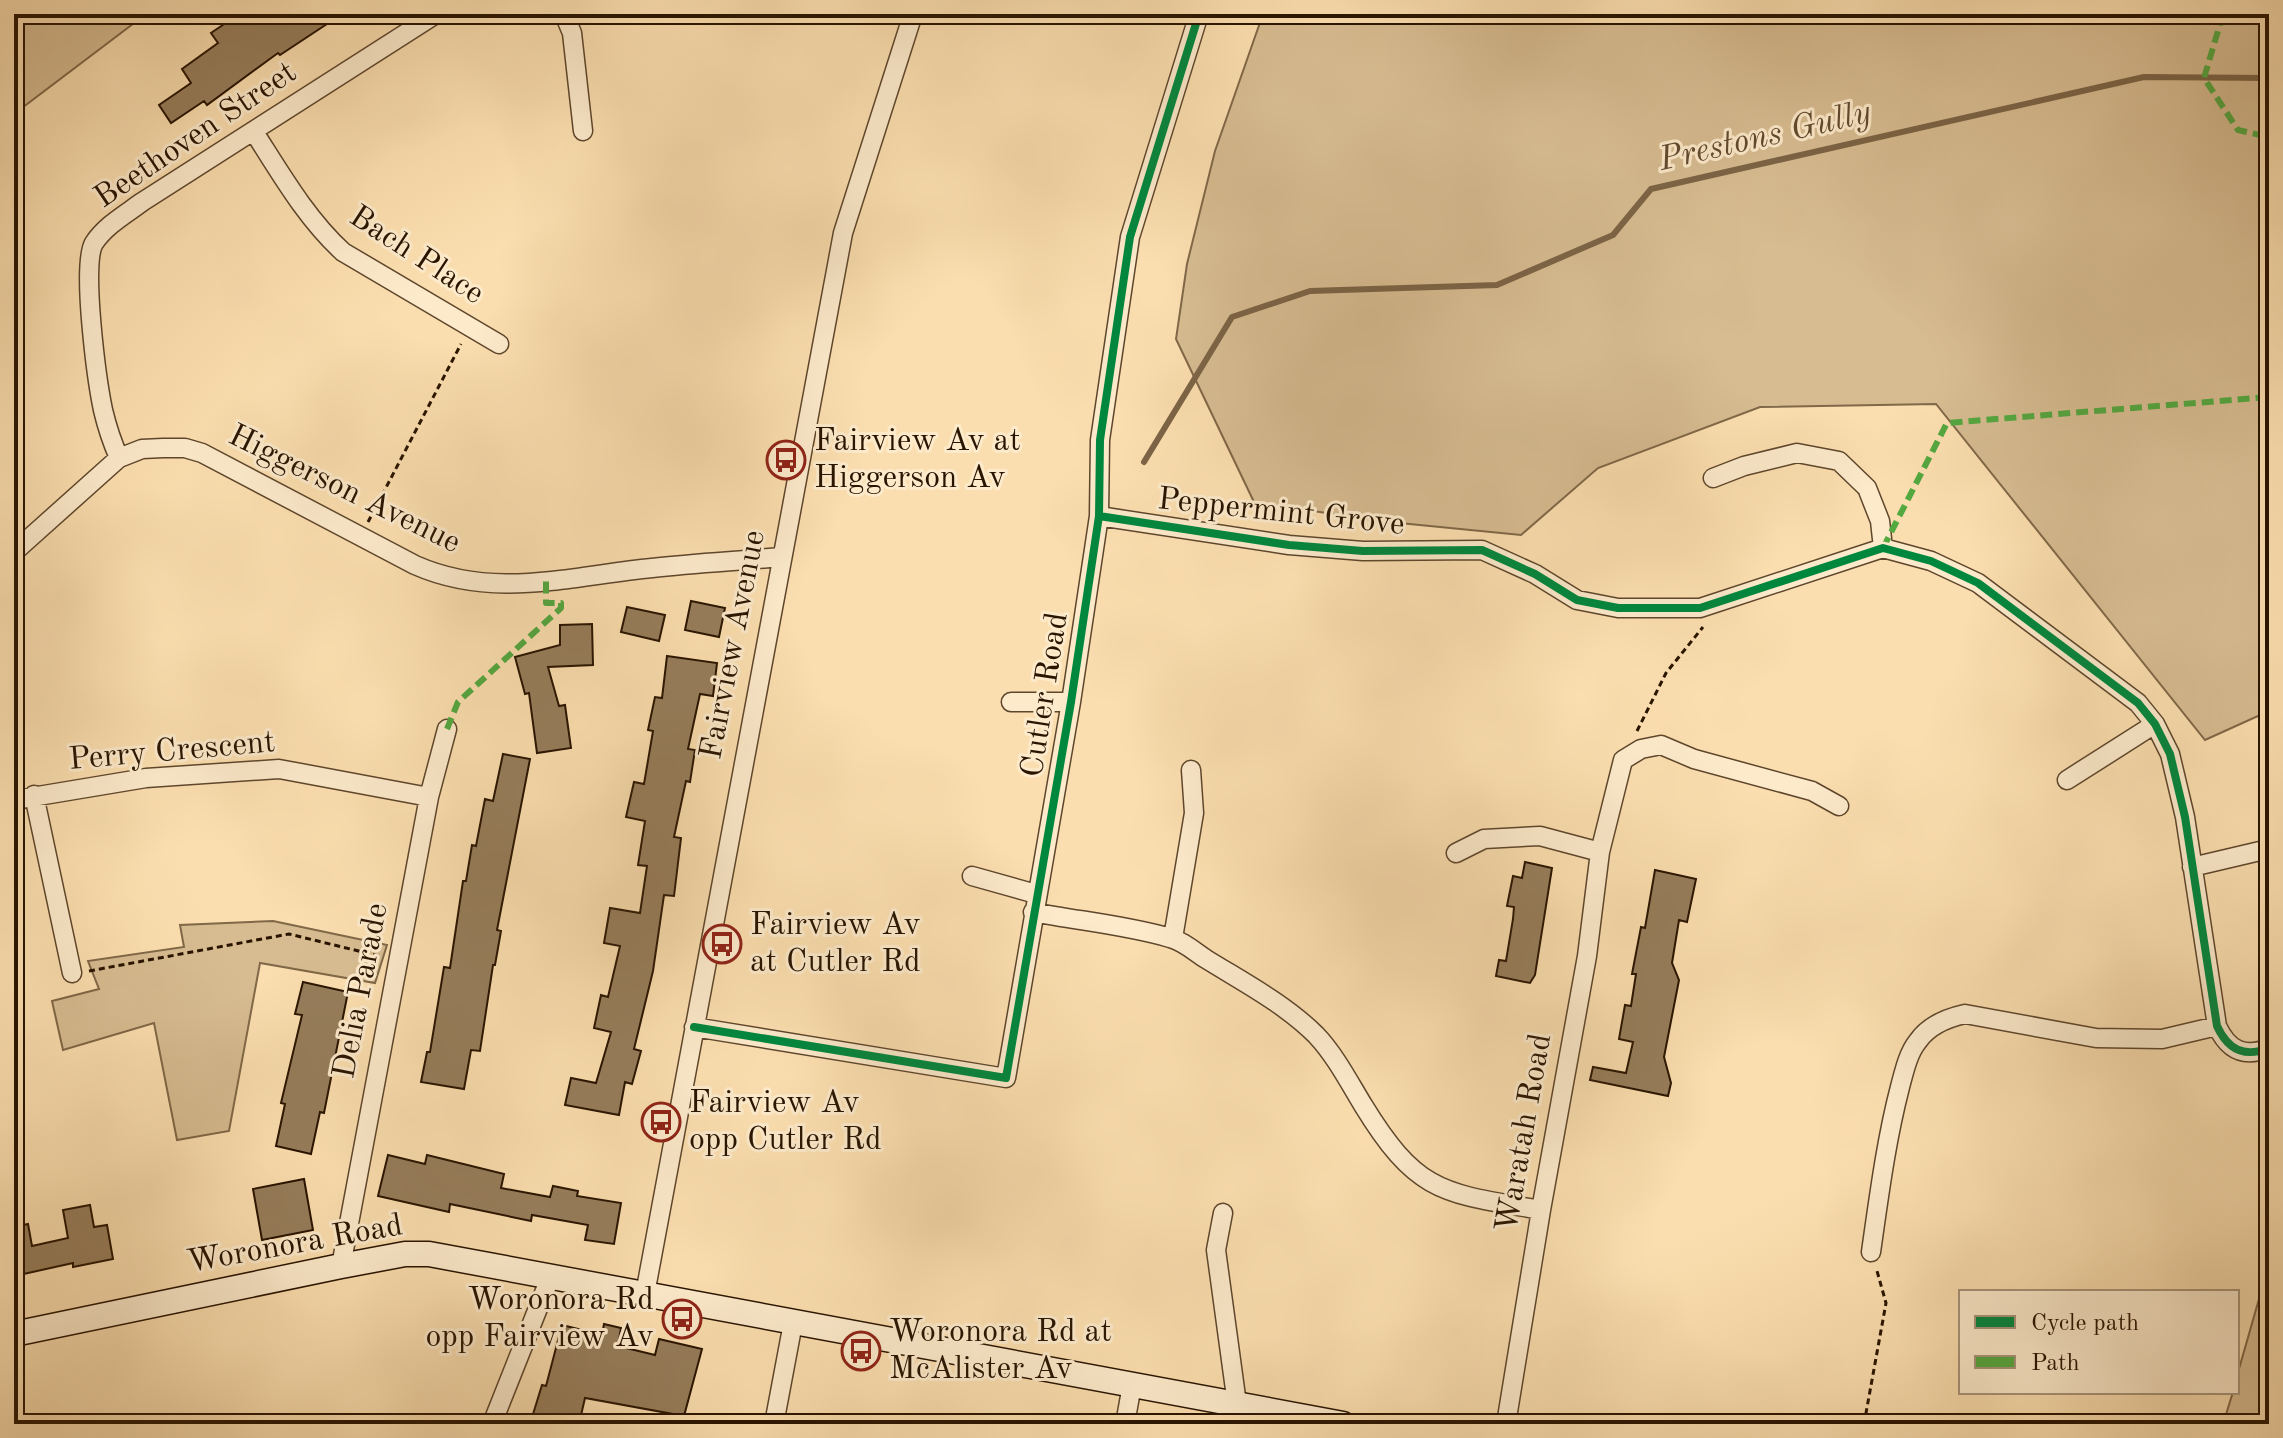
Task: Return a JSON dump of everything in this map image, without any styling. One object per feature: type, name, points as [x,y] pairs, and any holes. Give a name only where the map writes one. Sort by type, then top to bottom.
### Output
[{"type":"street","name":"Beethoven Street","points":[[119,458],[109,434],[95,356],[89,271],[92,245],[107,228],[142,202],[436,14]]},
{"type":"street","points":[[564,14],[572,33],[583,131]]},
{"type":"street","name":"Fairview Avenue","points":[[645,1294],[843,233],[913,14]]},
{"type":"street","name":"Cutler Road","points":[[694,1027],[1006,1078],[1071,702],[1099,516],[1100,440],[1130,237],[1199,14]]},
{"type":"street","name":"Bach Place","points":[[254,132],[298,200],[343,252],[499,344]]},
{"type":"street","name":"Higgerson Avenue","points":[[14,552],[119,458],[142,449],[185,448],[202,453],[427,570],[489,585],[781,557]]},
{"type":"street","points":[[1713,478],[1744,466],[1797,453],[1839,461],[1867,488],[1880,521],[1883,548],[1931,561],[1978,583],[2138,703],[2155,724],[2170,754],[2185,817],[2217,1026],[2223,1040],[2232,1048],[2244,1053],[2269,1048]]},
{"type":"street","name":"Peppermint Grove","points":[[1099,516],[1289,545],[1363,551],[1482,550],[1535,574],[1577,600],[1618,608],[1700,608],[1883,548]]},
{"type":"street","points":[[1011,702],[1071,702]]},
{"type":"street","points":[[2067,780],[2155,724]]},
{"type":"street","name":"Delia Parade","points":[[341,1266],[429,797],[447,729]]},
{"type":"street","points":[[1623,760],[1641,749],[1661,745],[1694,759],[1812,791],[1839,806]]},
{"type":"street","name":"Waratah Road","points":[[1506,1424],[1587,956],[1600,852],[1623,760]]},
{"type":"street","name":"Perry Crescent","points":[[14,800],[146,778],[279,769],[429,797]]},
{"type":"street","points":[[1173,938],[1194,813],[1191,770]]},
{"type":"street","points":[[34,795],[72,973]]},
{"type":"street","points":[[1456,853],[1484,839],[1540,836],[1600,852]]},
{"type":"street","points":[[2192,867],[2260,851]]},
{"type":"street","points":[[972,876],[1034,903],[1173,938],[1276,1005],[1315,1035],[1328,1050],[1379,1131],[1413,1171],[1434,1186],[1458,1195],[1541,1210]]},
{"type":"street","points":[[1871,1252],[1889,1130],[1906,1065],[1917,1041],[1929,1028],[1948,1018],[1965,1014],[2096,1038],[2162,1039],[2217,1026]]},
{"type":"street","points":[[1223,1213],[1216,1250],[1237,1404]]},
{"type":"street","name":"Woronora Road","points":[[14,1334],[341,1266],[405,1254],[429,1254],[1343,1424]]},
{"type":"street","points":[[492,1424],[550,1278]]},
{"type":"street","points":[[774,1424],[793,1323]]},
{"type":"street","points":[[1125,1424],[1132,1385]]},
{"type":"path","points":[[360,537],[470,327]]},
{"type":"path","points":[[1623,760],[1666,673],[1703,629],[1700,608]]},
{"type":"path","points":[[72,973],[289,934],[398,961]]},
{"type":"path","points":[[1864,1424],[1886,1303],[1871,1252]]},
{"type":"shaded area","points":[[14,14],[146,14],[14,114]]},
{"type":"shaded area","points":[[1263,14],[2269,14],[2269,711],[2205,740],[1936,404],[1760,407],[1598,468],[1521,535],[1379,521],[1254,502],[1176,339],[1187,264],[1215,151]]},
{"type":"shaded area","points":[[273,921],[387,945],[375,983],[260,963],[229,1131],[177,1140],[154,1023],[63,1050],[52,1001],[99,989],[88,961],[184,947],[180,925]]},
{"type":"shaded area","points":[[2269,1264],[2269,1424],[2223,1424],[2232,1394],[2239,1394],[2239,1369]]},
{"type":"building","points":[[239,14],[248,23],[262,14],[342,14],[280,55],[278,53],[207,105],[204,101],[171,123],[159,105],[191,83],[182,69],[218,43],[211,33]]},
{"type":"building","points":[[691,601],[725,608],[719,637],[685,630]]},
{"type":"building","points":[[627,607],[665,615],[659,641],[621,632]]},
{"type":"building","points":[[592,624],[593,665],[548,667],[559,706],[565,705],[571,748],[537,753],[529,693],[525,694],[515,657],[560,645],[560,625]]},
{"type":"building","points":[[667,656],[717,663],[713,696],[700,694],[688,749],[695,750],[690,782],[686,781],[674,837],[681,838],[674,896],[664,895],[653,971],[634,1049],[641,1051],[632,1084],[625,1082],[619,1115],[565,1105],[571,1078],[596,1083],[611,1032],[594,1028],[601,995],[608,997],[620,946],[604,943],[610,908],[640,913],[647,866],[638,865],[645,821],[626,817],[634,782],[644,784],[653,731],[648,730],[655,697],[662,698]]},
{"type":"building","points":[[503,754],[530,759],[497,930],[501,931],[480,1051],[471,1050],[464,1089],[421,1082],[427,1052],[430,1052],[444,967],[450,968],[463,881],[466,881],[472,845],[476,846],[485,799],[493,801]]},
{"type":"building","points":[[1525,862],[1552,868],[1535,975],[1530,983],[1496,976],[1499,960],[1506,961],[1514,907],[1507,906],[1513,876],[1522,878]]},
{"type":"building","points":[[1655,870],[1696,879],[1687,922],[1679,920],[1672,963],[1679,980],[1664,1057],[1671,1083],[1668,1096],[1590,1080],[1593,1067],[1626,1073],[1633,1042],[1619,1039],[1625,1005],[1631,1006],[1636,974],[1632,974],[1641,927],[1645,928]]},
{"type":"building","points":[[303,982],[348,992],[324,1113],[320,1112],[311,1154],[276,1146],[285,1104],[281,1103],[302,1015],[295,1014]]},
{"type":"building","points":[[388,1155],[425,1164],[427,1155],[504,1174],[501,1188],[550,1197],[553,1186],[578,1191],[577,1196],[621,1203],[614,1244],[585,1240],[588,1225],[532,1215],[531,1221],[450,1204],[449,1212],[378,1196]]},
{"type":"building","points":[[304,1179],[313,1230],[262,1240],[253,1189]]},
{"type":"building","points":[[90,1205],[94,1227],[107,1225],[113,1259],[73,1267],[73,1263],[19,1275],[14,1227],[28,1224],[32,1246],[68,1238],[63,1210]]},
{"type":"building","points":[[604,1324],[621,1328],[618,1346],[655,1355],[659,1339],[702,1349],[684,1416],[585,1398],[579,1424],[530,1424],[542,1385],[546,1386],[562,1325],[602,1335]]},
{"type":"waterway","name":"Prestons Gully","points":[[1144,462],[1232,317],[1310,291],[1497,285],[1613,235],[1651,189],[2144,77],[2269,78]]},
{"type":"marked path","points":[[2223,14],[2204,78],[2238,130],[2269,137]]},
{"type":"marked path","points":[[1883,548],[1947,423],[2269,397]]},
{"type":"marked path","points":[[447,729],[458,702],[561,608],[561,603],[546,603],[546,581]]},
{"type":"cycle path","points":[[694,1027],[1006,1078],[1071,702],[1099,516],[1100,440],[1130,237],[1199,14]]},
{"type":"cycle path","points":[[1099,516],[1289,545],[1363,551],[1482,550],[1535,574],[1577,600],[1618,608],[1700,608],[1883,548],[1931,561],[1978,583],[2138,703],[2155,724],[2170,754],[2185,817],[2217,1026],[2226,1041],[2238,1050],[2252,1052],[2269,1048]]},
{"type":"place","name":"Fairview Av at Higgerson Av","points":[[786,460]]},
{"type":"place","name":"Fairview Av at Cutler Rd","points":[[722,944]]},
{"type":"place","name":"Fairview Av opp Cutler Rd","points":[[661,1122]]},
{"type":"place","name":"Woronora Rd opp Fairview Av","points":[[682,1319]]},
{"type":"place","name":"Woronora Rd at McAlister Av","points":[[861,1351]]}]
